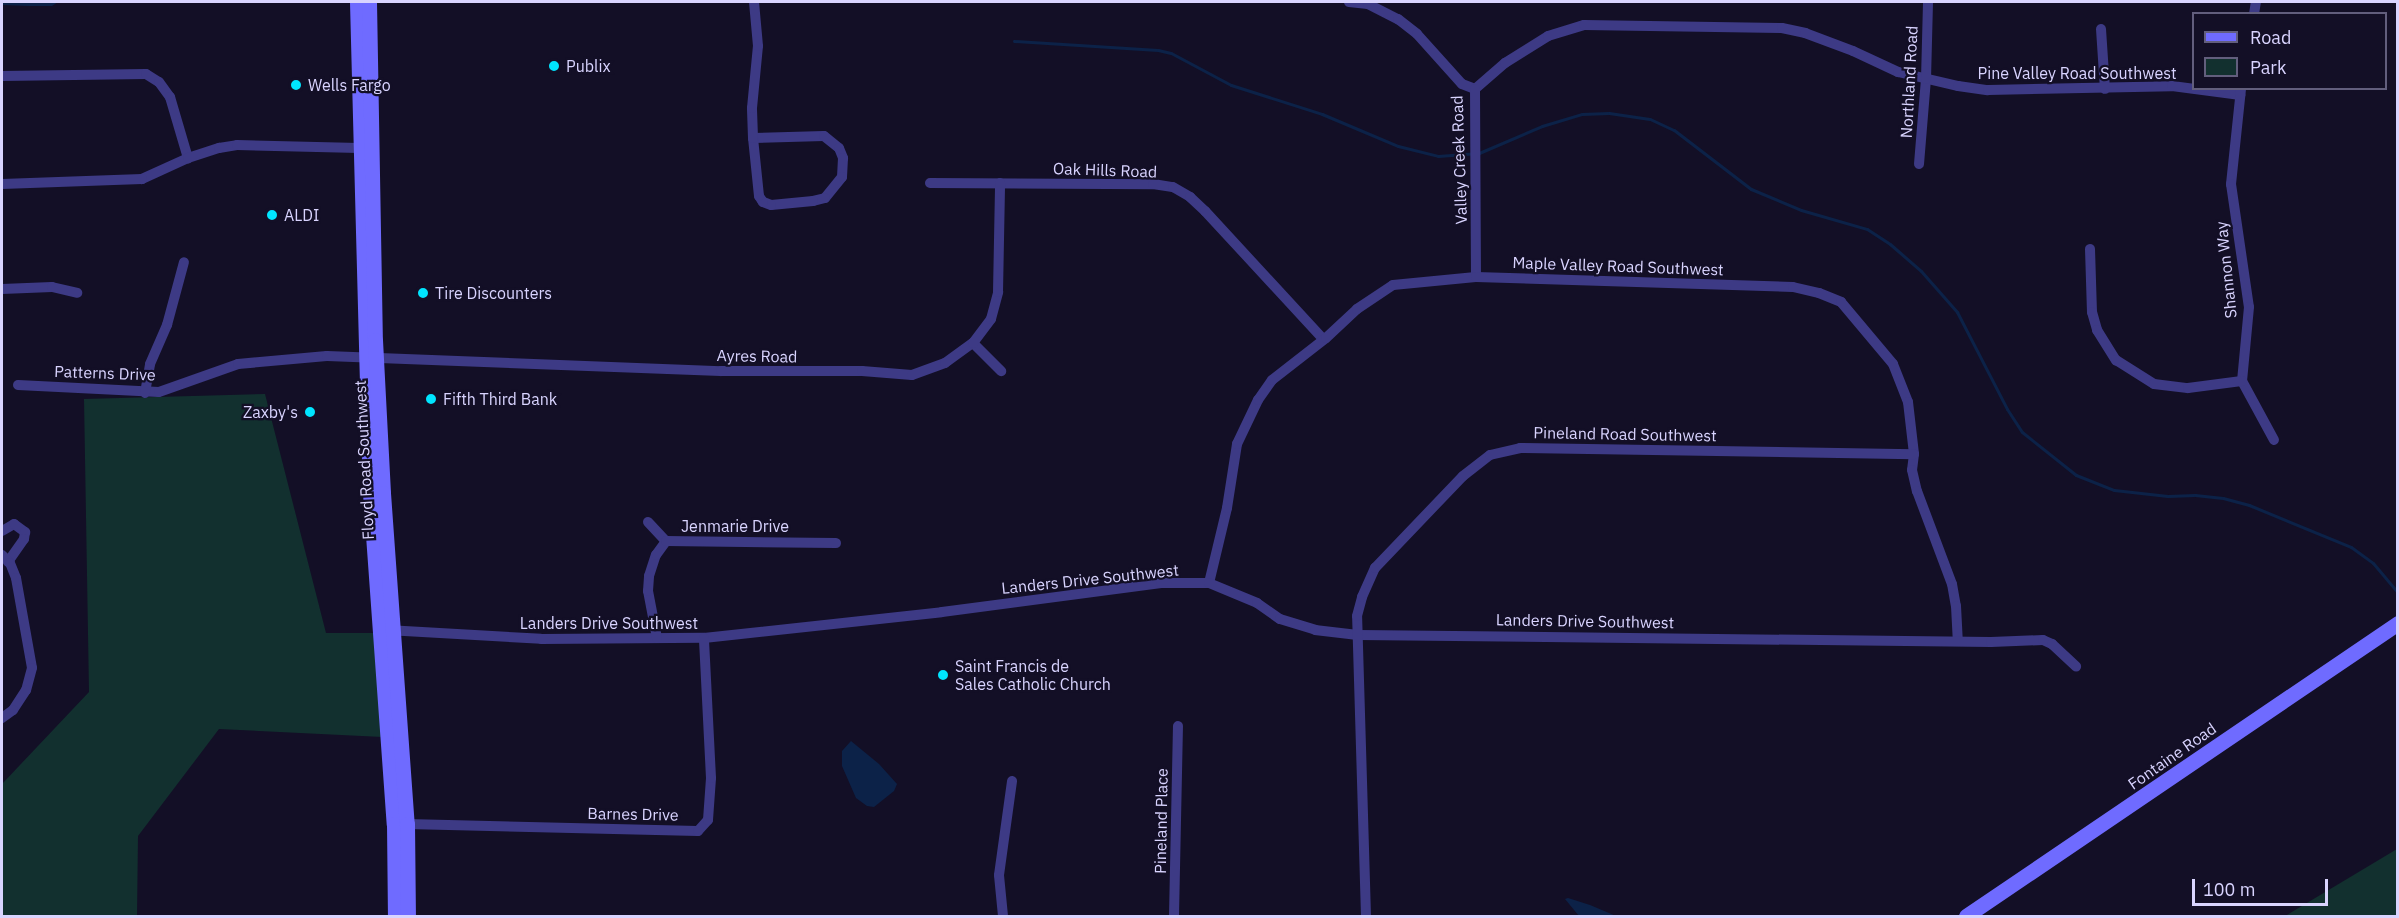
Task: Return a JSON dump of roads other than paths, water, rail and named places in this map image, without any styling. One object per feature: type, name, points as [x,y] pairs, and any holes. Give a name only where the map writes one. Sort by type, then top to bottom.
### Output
[{"type":"main road","name":"Floyd Road Southwest","points":[[357,2],[359,148],[385,631],[394,824],[395,916]]},
{"type":"main road","name":"Floyd Road Southwest","points":[[369,2],[371,357]]},
{"type":"main road","name":"Fontaine Road","points":[[1966,916],[2397,623]]},
{"type":"main road","name":"Floyd Road Southwest","points":[[385,631],[407,824],[408,916]]},
{"type":"street","points":[[753,138],[824,136],[839,148],[843,158],[842,177],[825,198],[771,205],[763,202],[759,196],[753,138],[752,108],[758,46],[754,2]]},
{"type":"street","name":"Valley Creek Road","points":[[1349,2],[1368,4],[1398,19],[1417,34],[1462,84],[1475,89],[1476,277]]},
{"type":"street","name":"Northland Road","points":[[1919,164],[1926,79],[1928,2]]},
{"type":"street","name":"Pine Valley Road Southwest","points":[[1475,89],[1505,63],[1548,36],[1584,25],[1782,28],[1805,33],[1853,51],[1898,72],[1988,90],[2172,86],[2192,88]]},
{"type":"street","points":[[2101,29],[2105,89]]},
{"type":"street","points":[[2,76],[146,74],[159,82],[170,97],[188,158]]},
{"type":"street","name":"Pine Valley Road Southwest","points":[[2217,90],[2240,92]]},
{"type":"street","name":"Shannon Way","points":[[2240,92],[2231,184],[2249,307],[2242,381]]},
{"type":"street","points":[[2,184],[142,179],[188,158],[219,148],[237,146],[359,148]]},
{"type":"street","name":"Oak Hills Road","points":[[930,183],[1153,184],[1173,188],[1190,197],[1205,211],[1323,339]]},
{"type":"street","name":"Ayres Road","points":[[371,357],[721,370],[862,371],[912,375],[945,363],[973,343],[991,319],[998,292],[1000,183]]},
{"type":"street","points":[[2090,249],[2092,312],[2097,330],[2116,360],[2154,384],[2188,388],[2242,381],[2274,440]]},
{"type":"street","points":[[145,393],[150,364],[167,325],[184,262]]},
{"type":"street","name":"Maple Valley Road Southwest","points":[[1209,584],[1227,508],[1237,444],[1258,400],[1272,380],[1357,309],[1393,285],[1476,277],[1793,287],[1819,293],[1841,302],[1893,364],[1908,402],[1914,454],[1912,470],[1919,499],[1952,584],[1958,640]]},
{"type":"street","points":[[2,290],[52,287],[77,293]]},
{"type":"street","points":[[973,343],[1001,371]]},
{"type":"street","name":"Patterns Drive","points":[[18,385],[159,392],[222,369],[259,360],[371,357]]},
{"type":"street","name":"Pineland Road Southwest","points":[[1366,916],[1357,616],[1362,597],[1375,568],[1463,476],[1490,455],[1521,448],[1914,454]]},
{"type":"street","points":[[648,522],[666,541]]},
{"type":"street","points":[[2,531],[14,524],[24,532],[24,539],[5,558],[16,578],[32,668],[26,690],[13,710],[2,718]]},
{"type":"street","name":"Jenmarie Drive","points":[[657,639],[648,591],[649,576],[656,555],[666,541],[836,543]]},
{"type":"street","name":"Landers Drive Southwest","points":[[385,631],[541,639],[704,638],[942,612],[1161,583],[1209,584],[1257,603],[1280,619],[1315,630],[1358,634],[2043,640],[2052,644],[2076,666]]},
{"type":"street","name":"Barnes Drive","points":[[407,824],[698,831],[708,820],[711,778],[704,638]]},
{"type":"street","name":"Pineland Place","points":[[1174,916],[1178,726]]},
{"type":"street","points":[[1003,916],[999,875],[1012,781]]},
{"type":"water","points":[[2,2],[58,2],[52,6],[29,6],[2,5]]},
{"type":"water","points":[[851,741],[879,764],[897,784],[894,791],[874,807],[867,806],[856,798],[842,766],[842,751]]},
{"type":"water","points":[[1568,898],[1616,916],[1579,916],[1565,899]]},
{"type":"waterway","points":[[1014,41],[1158,50],[1171,53],[1231,85],[1322,114],[1398,146],[1438,156],[1479,153],[1542,126],[1582,114],[1609,113],[1650,119],[1674,130],[1751,189],[1801,210],[1867,229],[1890,244],[1921,271],[1957,312],[2007,409],[2022,432],[2076,475],[2114,490],[2168,496],[2195,495],[2223,498],[2249,505],[2351,547],[2373,563],[2398,593]]},
{"type":"place","name":"Publix","points":[[554,66]]},
{"type":"place","name":"Wells Fargo","points":[[296,85]]},
{"type":"place","name":"ALDI","points":[[272,215]]},
{"type":"place","name":"Tire Discounters","points":[[423,293]]},
{"type":"place","name":"Fifth Third Bank","points":[[431,399]]},
{"type":"place","name":"Zaxby's","points":[[310,412]]},
{"type":"place","name":"Saint Francis de Sales Catholic Church","points":[[943,675]]}]
